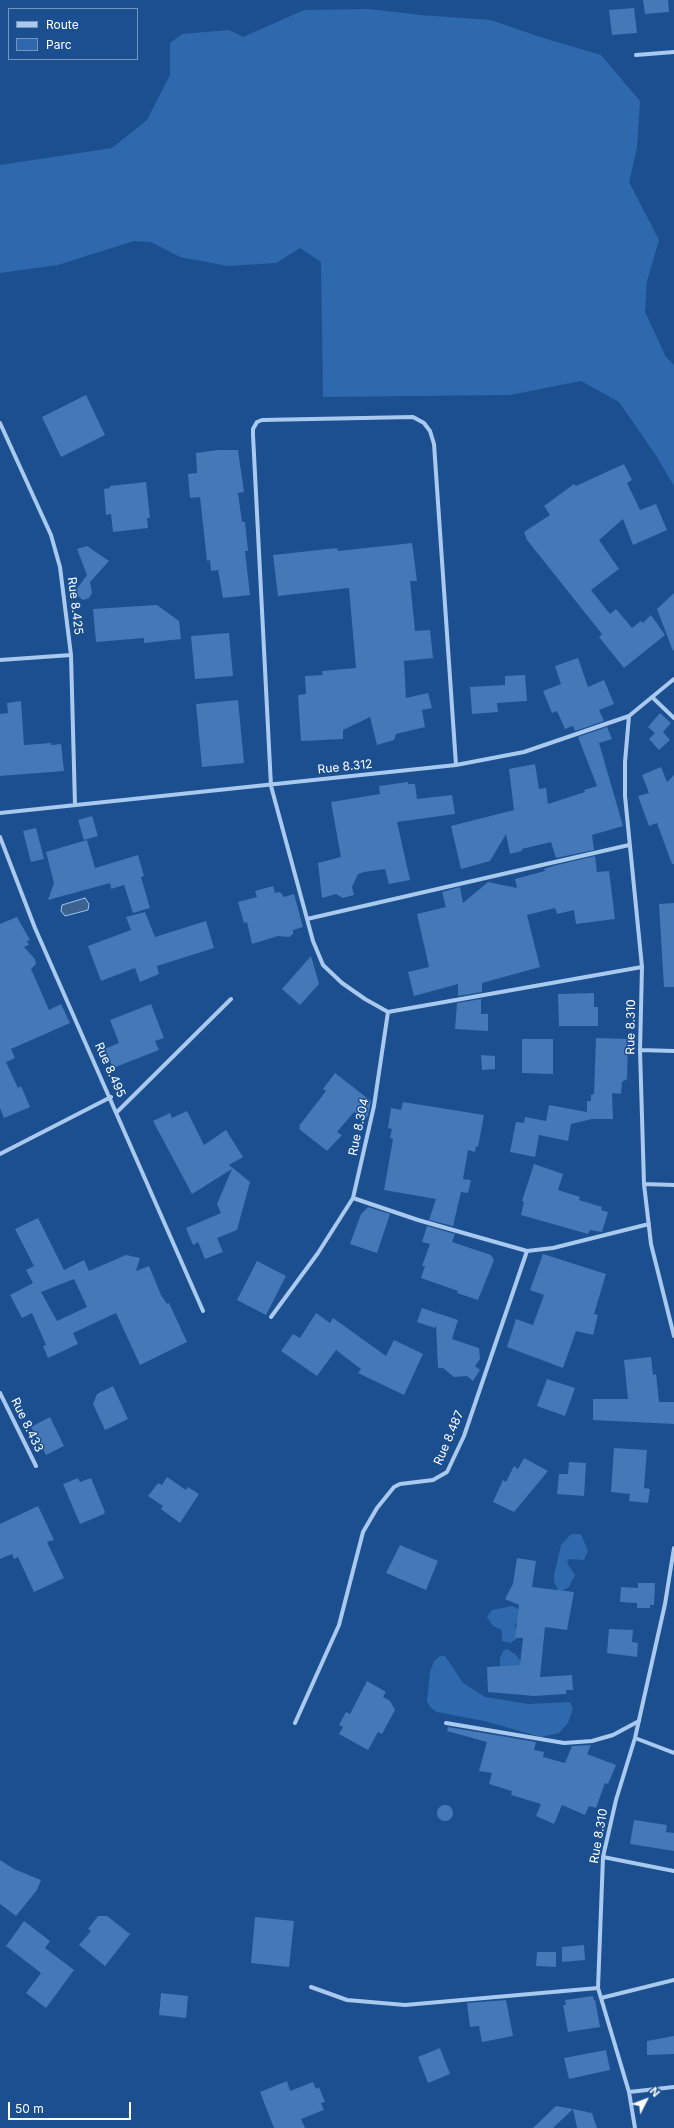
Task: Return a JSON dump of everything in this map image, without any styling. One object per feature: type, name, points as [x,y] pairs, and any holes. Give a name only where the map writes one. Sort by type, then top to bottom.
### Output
[{"type":"street","points":[[636,55],[674,52]]},
{"type":"street","points":[[456,765],[434,444],[430,431],[424,423],[413,417],[262,420],[257,422],[253,429],[253,435],[271,786],[313,941],[323,965],[342,983],[388,1012],[642,966]]},
{"type":"street","name":"Rue 8.425","points":[[0,423],[51,536],[60,567],[71,655],[75,805]]},
{"type":"street","points":[[0,660],[71,655]]},
{"type":"street","name":"Rue 8.312","points":[[0,813],[271,786],[456,765],[524,752],[629,716],[674,679]]},
{"type":"street","points":[[652,697],[674,718]]},
{"type":"street","name":"Rue 8.310","points":[[629,716],[625,762],[625,796],[642,966],[640,1050],[644,1184],[651,1244],[674,1336]]},
{"type":"street","name":"Rue 8.495","points":[[0,837],[35,928],[111,1097],[203,1311]]},
{"type":"street","points":[[307,919],[629,845]]},
{"type":"street","points":[[117,1112],[231,999]]},
{"type":"street","name":"Rue 8.304","points":[[272,1316],[318,1253],[353,1198],[374,1106],[388,1012]]},
{"type":"street","points":[[640,1050],[674,1051]]},
{"type":"street","points":[[0,1154],[111,1097]]},
{"type":"street","points":[[644,1184],[674,1185]]},
{"type":"street","points":[[353,1198],[418,1220],[527,1251],[553,1248],[649,1224]]},
{"type":"street","name":"Rue 8.487","points":[[295,1724],[339,1625],[363,1532],[377,1508],[394,1487],[400,1484],[433,1480],[448,1472],[464,1436],[527,1251]]},
{"type":"street","name":"Rue 8.433","points":[[0,1393],[36,1466]]},
{"type":"street","name":"Rue 8.310","points":[[635,2128],[629,2092],[598,1988],[604,1858],[616,1800],[639,1722],[665,1604],[674,1548]]},
{"type":"street","points":[[446,1722],[564,1743],[592,1740],[613,1735],[639,1722]]},
{"type":"street","points":[[635,1738],[674,1753]]},
{"type":"street","points":[[604,1858],[674,1871]]},
{"type":"street","points":[[601,1998],[674,1980]]},
{"type":"street","points":[[310,1987],[347,2000],[404,2005],[598,1988]]},
{"type":"street","points":[[629,2092],[674,2087]]},
{"type":"green space","points":[[370,9],[420,15],[491,20],[540,37],[601,55],[640,101],[637,148],[629,182],[659,240],[647,281],[645,312],[666,357],[674,365],[674,486],[657,457],[619,402],[581,381],[510,395],[323,397],[321,262],[300,248],[276,263],[228,266],[180,257],[151,242],[134,241],[58,265],[0,273],[0,165],[112,148],[147,120],[170,75],[170,43],[182,34],[229,30],[243,37],[304,10]]},
{"type":"green space","points":[[571,1534],[581,1534],[588,1551],[584,1560],[569,1559],[567,1563],[575,1575],[569,1587],[561,1592],[558,1590],[554,1582],[554,1575],[561,1545]]},
{"type":"green space","points":[[512,1606],[522,1611],[522,1617],[515,1624],[517,1638],[511,1643],[502,1641],[502,1630],[493,1626],[487,1617],[492,1610]]},
{"type":"green space","points":[[507,1649],[515,1654],[523,1664],[522,1669],[500,1670],[500,1658],[503,1651]]},
{"type":"green space","points":[[440,1656],[445,1656],[463,1683],[485,1697],[529,1704],[570,1702],[573,1709],[568,1723],[559,1733],[541,1737],[484,1721],[437,1712],[430,1707],[427,1701],[430,1672],[434,1661]]},
{"type":"shaded area","points":[[85,898],[89,904],[88,910],[65,916],[61,911],[62,905]]},
{"type":"building","points":[[643,0],[668,0],[669,12],[645,14]]},
{"type":"building","points":[[634,8],[637,33],[612,35],[609,10]]},
{"type":"building","points":[[86,395],[105,435],[61,457],[42,417]]},
{"type":"building","points":[[218,450],[238,450],[244,492],[238,493],[242,522],[245,522],[248,551],[245,551],[250,595],[223,598],[218,570],[211,571],[210,560],[207,561],[200,497],[190,498],[188,474],[197,473],[196,453]]},
{"type":"building","points":[[624,464],[632,480],[627,483],[640,510],[656,504],[667,530],[633,545],[623,519],[599,540],[619,569],[591,590],[610,614],[616,609],[632,628],[641,621],[643,623],[651,615],[665,635],[624,668],[599,637],[602,634],[527,540],[524,532],[550,515],[544,506],[574,484],[576,486]]},
{"type":"building","points":[[146,482],[150,518],[147,518],[148,528],[113,532],[111,514],[106,515],[104,489],[110,488],[110,486]]},
{"type":"building","points":[[412,543],[417,581],[410,581],[415,631],[430,630],[433,658],[404,661],[406,698],[428,693],[432,708],[422,710],[425,727],[396,734],[394,740],[377,745],[370,717],[343,730],[343,739],[301,741],[298,695],[306,694],[305,676],[323,675],[322,671],[356,668],[349,588],[278,596],[273,555],[337,548],[338,551]]},
{"type":"building","points":[[87,546],[109,561],[90,582],[92,593],[89,598],[83,600],[78,596],[76,590],[87,575],[77,549]]},
{"type":"building","points":[[674,593],[674,650],[673,651],[657,609]]},
{"type":"building","points":[[157,605],[179,621],[181,639],[144,643],[144,638],[96,642],[93,609]]},
{"type":"building","points":[[229,633],[233,676],[195,679],[191,636]]},
{"type":"building","points":[[578,658],[588,687],[604,680],[614,704],[599,710],[604,721],[575,731],[573,726],[565,729],[557,711],[552,713],[543,691],[561,684],[555,666]]},
{"type":"building","points":[[525,675],[527,701],[497,703],[498,712],[472,714],[470,687],[505,685],[505,676]]},
{"type":"building","points":[[238,700],[244,763],[202,767],[196,704]]},
{"type":"building","points":[[21,701],[24,745],[51,743],[51,745],[61,744],[64,771],[0,776],[0,714],[8,713],[7,703]]},
{"type":"building","points":[[660,713],[671,723],[663,732],[670,740],[659,750],[649,739],[655,733],[648,727]]},
{"type":"building","points":[[607,727],[612,739],[599,743],[623,826],[592,835],[594,850],[556,858],[551,842],[522,849],[522,851],[510,854],[506,834],[490,861],[461,869],[451,826],[514,810],[509,769],[535,764],[539,789],[546,788],[548,804],[585,792],[584,790],[597,786],[578,737]]},
{"type":"building","points":[[661,767],[667,782],[674,775],[674,864],[672,864],[657,823],[649,826],[638,796],[649,793],[642,775]]},
{"type":"building","points":[[408,782],[408,784],[415,784],[417,799],[452,795],[455,814],[397,822],[410,880],[389,884],[385,869],[364,872],[358,874],[352,887],[354,895],[343,898],[336,894],[322,898],[318,863],[341,857],[331,802],[380,794],[379,786]]},
{"type":"building","points":[[92,816],[98,836],[84,840],[78,820]]},
{"type":"building","points":[[36,828],[44,859],[31,862],[23,831]]},
{"type":"building","points":[[87,840],[95,868],[138,855],[144,876],[141,877],[150,908],[133,913],[124,885],[111,889],[110,883],[48,900],[54,883],[46,852]]},
{"type":"building","points":[[595,856],[597,872],[609,871],[615,919],[576,924],[574,910],[557,914],[555,908],[527,915],[540,967],[482,983],[482,992],[458,996],[458,984],[414,996],[408,972],[429,967],[417,914],[446,907],[442,892],[460,887],[463,903],[488,882],[517,888],[515,879],[545,871],[544,869],[557,865]]},
{"type":"building","points":[[273,886],[275,893],[280,892],[284,897],[294,894],[303,927],[293,930],[293,934],[289,937],[278,936],[252,944],[247,922],[244,923],[238,902],[257,897],[255,891]]},
{"type":"building","points":[[674,903],[674,987],[664,987],[659,904]]},
{"type":"building","points":[[145,912],[155,937],[206,921],[214,948],[157,966],[159,974],[140,982],[135,968],[101,981],[88,946],[131,930],[126,917]]},
{"type":"building","points":[[17,917],[30,940],[27,941],[29,945],[24,947],[35,959],[36,964],[31,969],[49,1010],[61,1004],[70,1023],[11,1049],[15,1058],[6,1062],[18,1088],[21,1086],[30,1107],[4,1118],[0,1108],[0,924]]},
{"type":"building","points":[[311,956],[319,984],[300,1005],[282,989]]},
{"type":"building","points":[[594,993],[594,1007],[598,1007],[598,1026],[559,1026],[558,994]]},
{"type":"building","points":[[481,999],[481,1014],[488,1014],[488,1031],[455,1029],[457,1003]]},
{"type":"building","points":[[151,1004],[164,1038],[155,1041],[159,1050],[113,1068],[105,1049],[119,1043],[110,1020]]},
{"type":"building","points":[[596,1038],[628,1039],[627,1079],[622,1082],[621,1094],[612,1093],[613,1119],[592,1119],[571,1124],[568,1141],[539,1135],[535,1157],[510,1152],[516,1122],[524,1123],[525,1117],[546,1121],[549,1105],[587,1112],[587,1101],[591,1101],[591,1095],[594,1094]]},
{"type":"building","points":[[522,1039],[553,1039],[553,1074],[522,1073]]},
{"type":"building","points":[[481,1055],[495,1056],[495,1069],[482,1070]]},
{"type":"building","points":[[335,1073],[371,1101],[368,1115],[365,1120],[354,1112],[337,1132],[342,1135],[327,1151],[299,1129],[299,1126],[326,1091],[323,1089]]},
{"type":"building","points":[[403,1102],[484,1115],[478,1147],[476,1146],[475,1152],[468,1150],[463,1179],[471,1180],[468,1193],[461,1192],[453,1226],[429,1220],[436,1199],[384,1190],[393,1139],[390,1138],[392,1129],[388,1128],[391,1108],[401,1110]]},
{"type":"building","points":[[187,1111],[204,1145],[226,1130],[243,1157],[229,1165],[250,1182],[237,1230],[217,1238],[223,1252],[205,1259],[198,1242],[193,1245],[186,1228],[221,1213],[217,1204],[232,1169],[192,1194],[153,1121],[170,1113],[172,1118]]},
{"type":"building","points":[[534,1164],[563,1174],[558,1190],[580,1197],[579,1200],[602,1207],[601,1210],[608,1212],[602,1232],[590,1230],[588,1234],[521,1215],[524,1202],[522,1201]]},
{"type":"building","points":[[368,1207],[390,1214],[377,1253],[350,1244],[361,1214]]},
{"type":"building","points":[[38,1218],[64,1270],[84,1260],[89,1271],[126,1255],[140,1258],[136,1271],[149,1266],[161,1295],[167,1304],[169,1303],[187,1342],[140,1365],[116,1313],[73,1333],[78,1344],[48,1358],[43,1346],[46,1345],[32,1313],[22,1318],[10,1295],[33,1283],[26,1270],[34,1266],[15,1229]],"holes":[[[74,1279],[87,1307],[57,1321],[41,1292]]]},
{"type":"building","points":[[427,1226],[455,1234],[452,1242],[491,1255],[494,1260],[478,1300],[421,1278],[425,1266],[422,1266],[430,1244],[422,1242]]},
{"type":"building","points":[[543,1254],[606,1274],[594,1314],[598,1315],[593,1335],[576,1331],[563,1368],[507,1347],[516,1319],[533,1325],[544,1295],[530,1290]]},
{"type":"building","points":[[257,1261],[286,1276],[266,1315],[237,1300]]},
{"type":"building","points":[[422,1308],[458,1320],[452,1339],[479,1348],[480,1359],[475,1366],[480,1370],[473,1381],[467,1376],[454,1377],[443,1368],[438,1368],[436,1325],[435,1328],[417,1322]]},
{"type":"building","points":[[316,1313],[330,1323],[333,1318],[386,1356],[394,1340],[423,1354],[404,1395],[358,1373],[361,1369],[336,1350],[317,1376],[281,1351],[293,1334],[300,1338]]},
{"type":"building","points":[[651,1357],[653,1375],[656,1374],[659,1402],[674,1402],[674,1424],[593,1420],[593,1399],[628,1399],[624,1360]]},
{"type":"building","points":[[547,1379],[575,1388],[565,1416],[537,1406]]},
{"type":"building","points":[[113,1386],[128,1419],[105,1430],[93,1404],[97,1394]]},
{"type":"building","points":[[50,1417],[64,1446],[46,1455],[31,1427]]},
{"type":"building","points":[[614,1448],[647,1450],[644,1488],[650,1489],[648,1503],[629,1501],[630,1494],[611,1492]]},
{"type":"building","points":[[524,1458],[548,1471],[514,1512],[493,1502],[503,1480],[506,1482],[514,1466],[518,1469]]},
{"type":"building","points":[[569,1462],[586,1463],[584,1496],[557,1494],[559,1474],[568,1474]]},
{"type":"building","points":[[167,1477],[186,1490],[188,1487],[199,1494],[180,1523],[161,1509],[163,1506],[148,1496],[158,1483],[162,1485]]},
{"type":"building","points":[[78,1478],[80,1482],[91,1478],[105,1512],[104,1514],[80,1524],[63,1484]]},
{"type":"building","points":[[38,1506],[54,1540],[47,1542],[64,1578],[34,1592],[18,1557],[14,1559],[12,1554],[0,1559],[0,1524]]},
{"type":"building","points":[[400,1545],[438,1561],[426,1590],[386,1573]]},
{"type":"building","points":[[517,1558],[536,1561],[532,1587],[574,1592],[567,1630],[545,1627],[540,1677],[572,1675],[573,1690],[566,1690],[566,1694],[534,1696],[488,1692],[487,1667],[520,1665],[523,1638],[515,1638],[519,1605],[505,1599],[513,1584]]},
{"type":"building","points":[[638,1583],[655,1583],[654,1605],[650,1605],[650,1608],[637,1608],[637,1603],[620,1602],[621,1587],[638,1588]]},
{"type":"building","points":[[609,1629],[633,1630],[632,1642],[638,1643],[637,1657],[607,1653]]},
{"type":"building","points":[[367,1681],[386,1692],[383,1697],[390,1701],[395,1710],[382,1734],[378,1732],[368,1750],[339,1734],[343,1727],[339,1725],[346,1712],[350,1714]]},
{"type":"building","points":[[448,1727],[536,1742],[534,1750],[544,1752],[543,1757],[565,1763],[572,1746],[591,1745],[587,1754],[616,1765],[608,1784],[605,1783],[596,1808],[589,1806],[585,1815],[562,1805],[554,1824],[536,1816],[541,1804],[511,1795],[512,1791],[489,1784],[492,1773],[479,1771],[487,1742],[447,1731]]},
{"type":"building","points":[[442,1805],[448,1805],[453,1810],[451,1819],[448,1821],[442,1821],[437,1816],[437,1810]]},
{"type":"building","points":[[634,1820],[667,1825],[666,1832],[674,1833],[674,1851],[630,1844]]},
{"type":"building","points":[[0,1860],[14,1869],[41,1880],[37,1890],[16,1916],[0,1904]]},
{"type":"building","points":[[98,1916],[107,1916],[130,1934],[105,1966],[79,1945],[91,1931],[88,1929]]},
{"type":"building","points":[[255,1917],[294,1921],[289,1967],[251,1963]]},
{"type":"building","points":[[24,1921],[50,1941],[45,1948],[74,1970],[46,2008],[26,1993],[41,1973],[6,1946]]},
{"type":"building","points":[[584,1945],[585,1960],[562,1962],[562,1947]]},
{"type":"building","points":[[537,1952],[556,1952],[556,1967],[536,1966]]},
{"type":"building","points":[[161,1993],[188,1996],[186,2018],[159,2015]]},
{"type":"building","points":[[593,1996],[600,2027],[568,2032],[563,2005],[566,2005],[565,2000]]},
{"type":"building","points":[[506,2000],[513,2036],[482,2042],[479,2026],[470,2027],[467,2003]]},
{"type":"building","points":[[674,2036],[674,2054],[647,2055],[647,2041]]},
{"type":"building","points":[[440,2048],[450,2074],[428,2083],[418,2057]]},
{"type":"building","points":[[606,2050],[610,2070],[569,2079],[564,2058]]},
{"type":"building","points":[[287,2081],[290,2091],[313,2082],[316,2089],[319,2087],[325,2102],[321,2103],[324,2110],[301,2119],[305,2128],[274,2128],[260,2092]]},
{"type":"building","points":[[556,2106],[573,2109],[553,2128],[533,2128]]},
{"type":"building","points":[[573,2109],[592,2113],[597,2128],[577,2128]]}]
